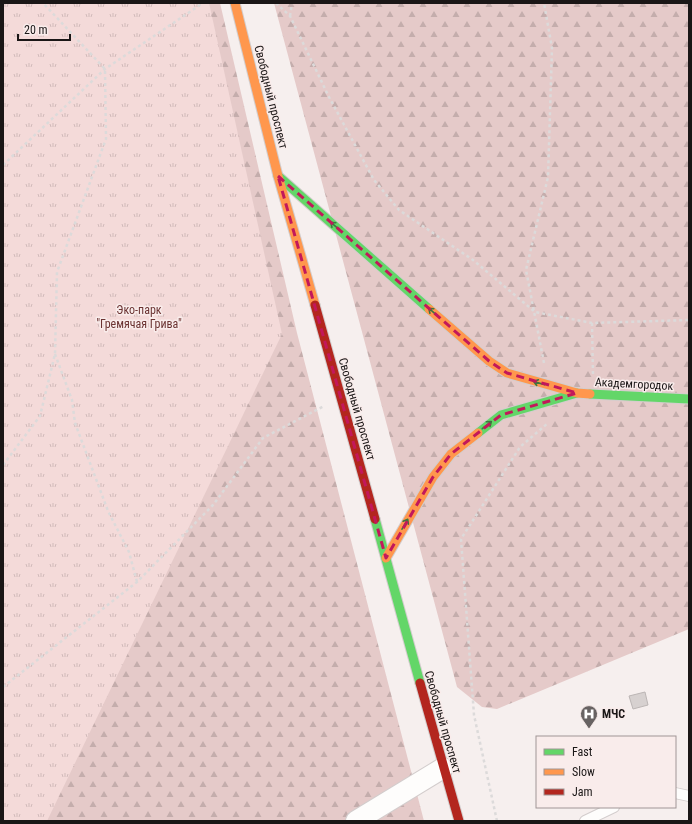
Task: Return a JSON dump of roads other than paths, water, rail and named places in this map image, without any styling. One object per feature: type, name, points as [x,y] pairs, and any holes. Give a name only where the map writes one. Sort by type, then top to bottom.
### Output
[{"type":"main road","name":"Свободный проспект","points":[[235,3],[278,176],[342,398],[443,768],[459,821]]},
{"type":"main road","points":[[278,176],[489,361],[507,373],[577,393]]},
{"type":"main road","points":[[386,558],[433,477],[451,454],[501,415],[577,393]]},
{"type":"main road","name":"Академгородок","points":[[577,393],[689,399]]},
{"type":"street","points":[[356,821],[443,768]]},
{"type":"lane","points":[[676,793],[689,796]]},
{"type":"lane","points":[[585,821],[612,808]]},
{"type":"place","name":"МЧС","points":[[589,729]]},
{"type":"park label","name":"Эко-парк \"Гремячая Грива\"","points":[[139,317]]}]
